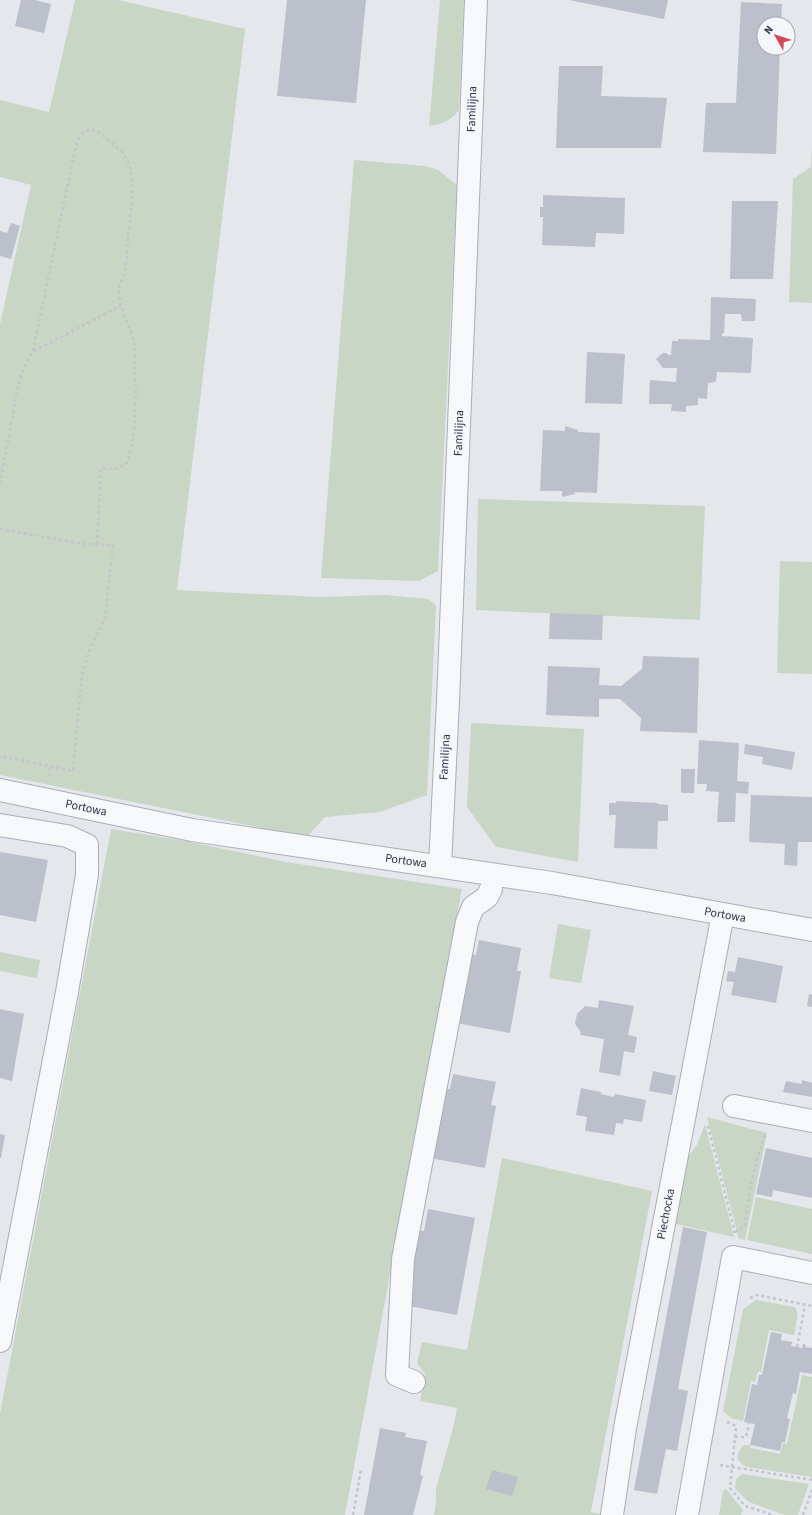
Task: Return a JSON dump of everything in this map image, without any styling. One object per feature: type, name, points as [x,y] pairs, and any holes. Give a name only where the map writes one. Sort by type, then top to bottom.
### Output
[{"type":"street","name":"Familijna","points":[[440,866],[476,0]]},
{"type":"street","name":"Portowa","points":[[0,790],[192,830],[552,882],[812,930]]},
{"type":"street","points":[[0,825],[67,836],[87,845],[87,875],[67,992],[0,1340]]},
{"type":"street","points":[[414,1382],[397,1375],[403,1259],[467,922],[473,907],[487,897],[491,889]]},
{"type":"street","name":"Piechocka","points":[[612,1515],[624,1428],[723,914]]},
{"type":"street","points":[[734,1106],[812,1121]]},
{"type":"street","points":[[687,1515],[733,1257],[812,1273]]},
{"type":"path","points":[[0,484],[19,381],[25,365],[33,351],[76,146],[79,137],[88,130],[96,130],[126,156],[130,167],[133,192],[124,275],[119,289],[120,306],[130,328],[134,346],[136,402],[131,448],[126,464],[116,469],[101,468],[97,544]]},
{"type":"path","points":[[33,351],[120,306]]},
{"type":"path","points":[[0,529],[84,544],[113,545],[105,619],[90,649],[82,674],[73,771],[0,756]]},
{"type":"path","points":[[685,1114],[701,1114],[708,1125],[736,1236]]},
{"type":"path","points":[[735,1232],[745,1226],[748,1201],[757,1158],[767,1129]]},
{"type":"path","points":[[746,1300],[757,1295],[812,1306]]},
{"type":"path","points":[[797,1347],[806,1304]]},
{"type":"path","points":[[724,1421],[736,1426],[730,1488],[745,1506],[773,1515]]},
{"type":"path","points":[[735,1437],[746,1437],[749,1423]]},
{"type":"path","points":[[696,1461],[812,1480]]},
{"type":"path","points":[[353,1515],[361,1469]]},
{"type":"path","points":[[803,1515],[812,1490]]},
{"type":"green space","points":[[75,0],[118,0],[245,29],[177,590],[319,597],[384,595],[428,599],[436,605],[427,795],[380,812],[325,817],[307,837],[0,775],[0,324],[31,185],[0,177],[0,100],[49,112]]},
{"type":"green space","points":[[440,0],[464,0],[459,110],[453,117],[446,121],[429,126]]},
{"type":"green space","points":[[812,146],[812,303],[789,302],[793,179],[811,167]]},
{"type":"green space","points":[[354,160],[425,166],[438,170],[457,185],[438,571],[419,581],[321,578]]},
{"type":"green space","points":[[478,499],[705,506],[700,620],[476,610]]},
{"type":"green space","points":[[780,561],[812,562],[812,674],[777,673]]},
{"type":"green space","points":[[471,723],[584,729],[578,862],[496,847],[467,807]]},
{"type":"green space","points":[[111,829],[186,841],[286,862],[462,889],[345,1515],[0,1515],[0,1414]]},
{"type":"green space","points":[[558,924],[591,930],[581,983],[549,978]]},
{"type":"green space","points":[[0,952],[40,960],[37,978],[0,971]]},
{"type":"green space","points":[[707,1117],[767,1133],[745,1240],[739,1239]]},
{"type":"green space","points":[[705,1124],[734,1237],[676,1224],[688,1157],[697,1145]]},
{"type":"green space","points":[[502,1158],[652,1191],[591,1512],[606,1515],[434,1515],[436,1489],[457,1408],[420,1401],[425,1374],[417,1363],[422,1342],[467,1350]]},
{"type":"green space","points":[[756,1197],[812,1209],[812,1254],[747,1240]]},
{"type":"green space","points":[[756,1300],[795,1307],[798,1314],[794,1335],[769,1330],[761,1372],[758,1372],[755,1382],[751,1381],[743,1421],[731,1418],[723,1411],[743,1309]]},
{"type":"green space","points":[[802,1375],[812,1377],[812,1477],[747,1467],[743,1465],[738,1460],[738,1455],[744,1445],[750,1445],[750,1448],[780,1454],[783,1443],[787,1444]]},
{"type":"green space","points":[[742,1474],[809,1484],[798,1515],[785,1515],[749,1502],[735,1489],[736,1479]]},
{"type":"green space","points":[[726,1489],[743,1510],[741,1515],[719,1515],[723,1491]]},
{"type":"building","points":[[21,0],[35,0],[51,4],[44,33],[15,26]]},
{"type":"building","points":[[287,0],[366,0],[356,103],[277,96]]},
{"type":"building","points":[[569,0],[668,0],[664,19]]},
{"type":"building","points":[[741,2],[782,4],[781,16],[756,16],[756,56],[780,56],[776,154],[703,152],[706,103],[736,103]]},
{"type":"building","points":[[559,66],[603,66],[601,96],[667,98],[661,148],[556,148]]},
{"type":"building","points":[[543,195],[625,198],[624,234],[596,233],[595,247],[542,245],[543,217],[540,217],[540,207],[543,207]]},
{"type":"building","points":[[732,201],[778,201],[773,279],[730,279]]},
{"type":"building","points":[[11,223],[20,226],[11,259],[0,256],[0,231],[7,233]]},
{"type":"building","points":[[711,297],[756,299],[755,321],[742,321],[741,314],[725,314],[724,333],[722,333],[722,336],[753,338],[751,373],[717,372],[716,382],[708,383],[707,399],[698,398],[698,405],[686,406],[686,412],[671,411],[672,404],[649,404],[650,380],[676,382],[677,368],[663,368],[656,359],[663,353],[671,355],[672,341],[678,341],[678,339],[710,340]]},
{"type":"building","points":[[587,352],[625,354],[622,404],[585,403]]},
{"type":"building","points":[[565,426],[578,430],[578,432],[600,433],[597,493],[575,492],[575,494],[562,497],[562,491],[540,491],[543,430],[565,431]]},
{"type":"building","points":[[550,613],[603,615],[602,640],[549,639]]},
{"type":"building","points":[[643,656],[699,658],[697,733],[640,731],[641,718],[620,699],[599,699],[599,717],[546,715],[548,666],[600,668],[599,685],[621,686],[642,669]]},
{"type":"building","points":[[699,740],[739,743],[737,781],[749,782],[748,794],[736,793],[735,822],[717,822],[719,792],[706,791],[707,784],[697,784]]},
{"type":"building","points":[[745,744],[795,752],[792,770],[762,764],[763,757],[744,754]]},
{"type":"building","points":[[681,769],[695,769],[694,793],[681,793]]},
{"type":"building","points":[[751,795],[812,797],[812,842],[798,842],[797,866],[784,865],[785,844],[749,842]]},
{"type":"building","points":[[616,801],[658,803],[668,805],[668,821],[658,821],[657,849],[614,848],[616,815],[609,815],[609,803],[616,803]]},
{"type":"building","points":[[0,852],[48,860],[36,922],[0,915]]},
{"type":"building","points":[[479,940],[521,948],[517,971],[521,971],[510,1033],[456,1023],[469,954],[476,955]]},
{"type":"building","points":[[738,957],[783,966],[776,1003],[731,995],[734,982],[726,981],[728,971],[735,972]]},
{"type":"building","points":[[809,994],[812,995],[812,1007],[807,1006]]},
{"type":"building","points":[[599,1000],[634,1006],[628,1035],[637,1037],[636,1045],[634,1053],[624,1051],[620,1076],[599,1072],[604,1039],[580,1035],[581,1032],[575,1024],[577,1014],[585,1006],[598,1008]]},
{"type":"building","points":[[0,1009],[24,1014],[12,1081],[0,1078]]},
{"type":"building","points":[[653,1071],[676,1076],[672,1095],[649,1091]]},
{"type":"building","points":[[453,1074],[496,1082],[491,1105],[496,1106],[485,1168],[430,1158],[436,1127],[440,1128],[441,1120],[438,1119],[443,1089],[450,1089]]},
{"type":"building","points":[[802,1080],[812,1083],[812,1097],[783,1092],[786,1081],[802,1084]]},
{"type":"building","points":[[581,1088],[601,1092],[601,1094],[614,1097],[615,1094],[646,1100],[642,1122],[624,1119],[623,1124],[616,1123],[614,1135],[585,1131],[587,1117],[576,1115]]},
{"type":"building","points":[[0,1134],[5,1135],[1,1158],[0,1158]]},
{"type":"building","points":[[766,1148],[812,1158],[812,1198],[773,1190],[772,1197],[756,1194]]},
{"type":"building","points":[[428,1209],[475,1218],[457,1315],[409,1306],[417,1230],[424,1231]]},
{"type":"building","points":[[683,1227],[707,1232],[678,1389],[688,1391],[677,1451],[666,1449],[657,1494],[634,1490]]},
{"type":"building","points":[[771,1332],[782,1334],[781,1340],[792,1342],[791,1346],[802,1348],[803,1344],[806,1345],[805,1347],[812,1348],[812,1374],[800,1372],[796,1394],[793,1393],[787,1418],[790,1419],[785,1442],[782,1442],[780,1451],[750,1445],[755,1424],[744,1422],[752,1384],[757,1385],[759,1375],[762,1375]]},
{"type":"building","points":[[380,1428],[406,1433],[405,1437],[427,1441],[420,1475],[423,1476],[413,1515],[364,1515]]},
{"type":"building","points":[[492,1470],[518,1477],[512,1496],[486,1489]]}]
